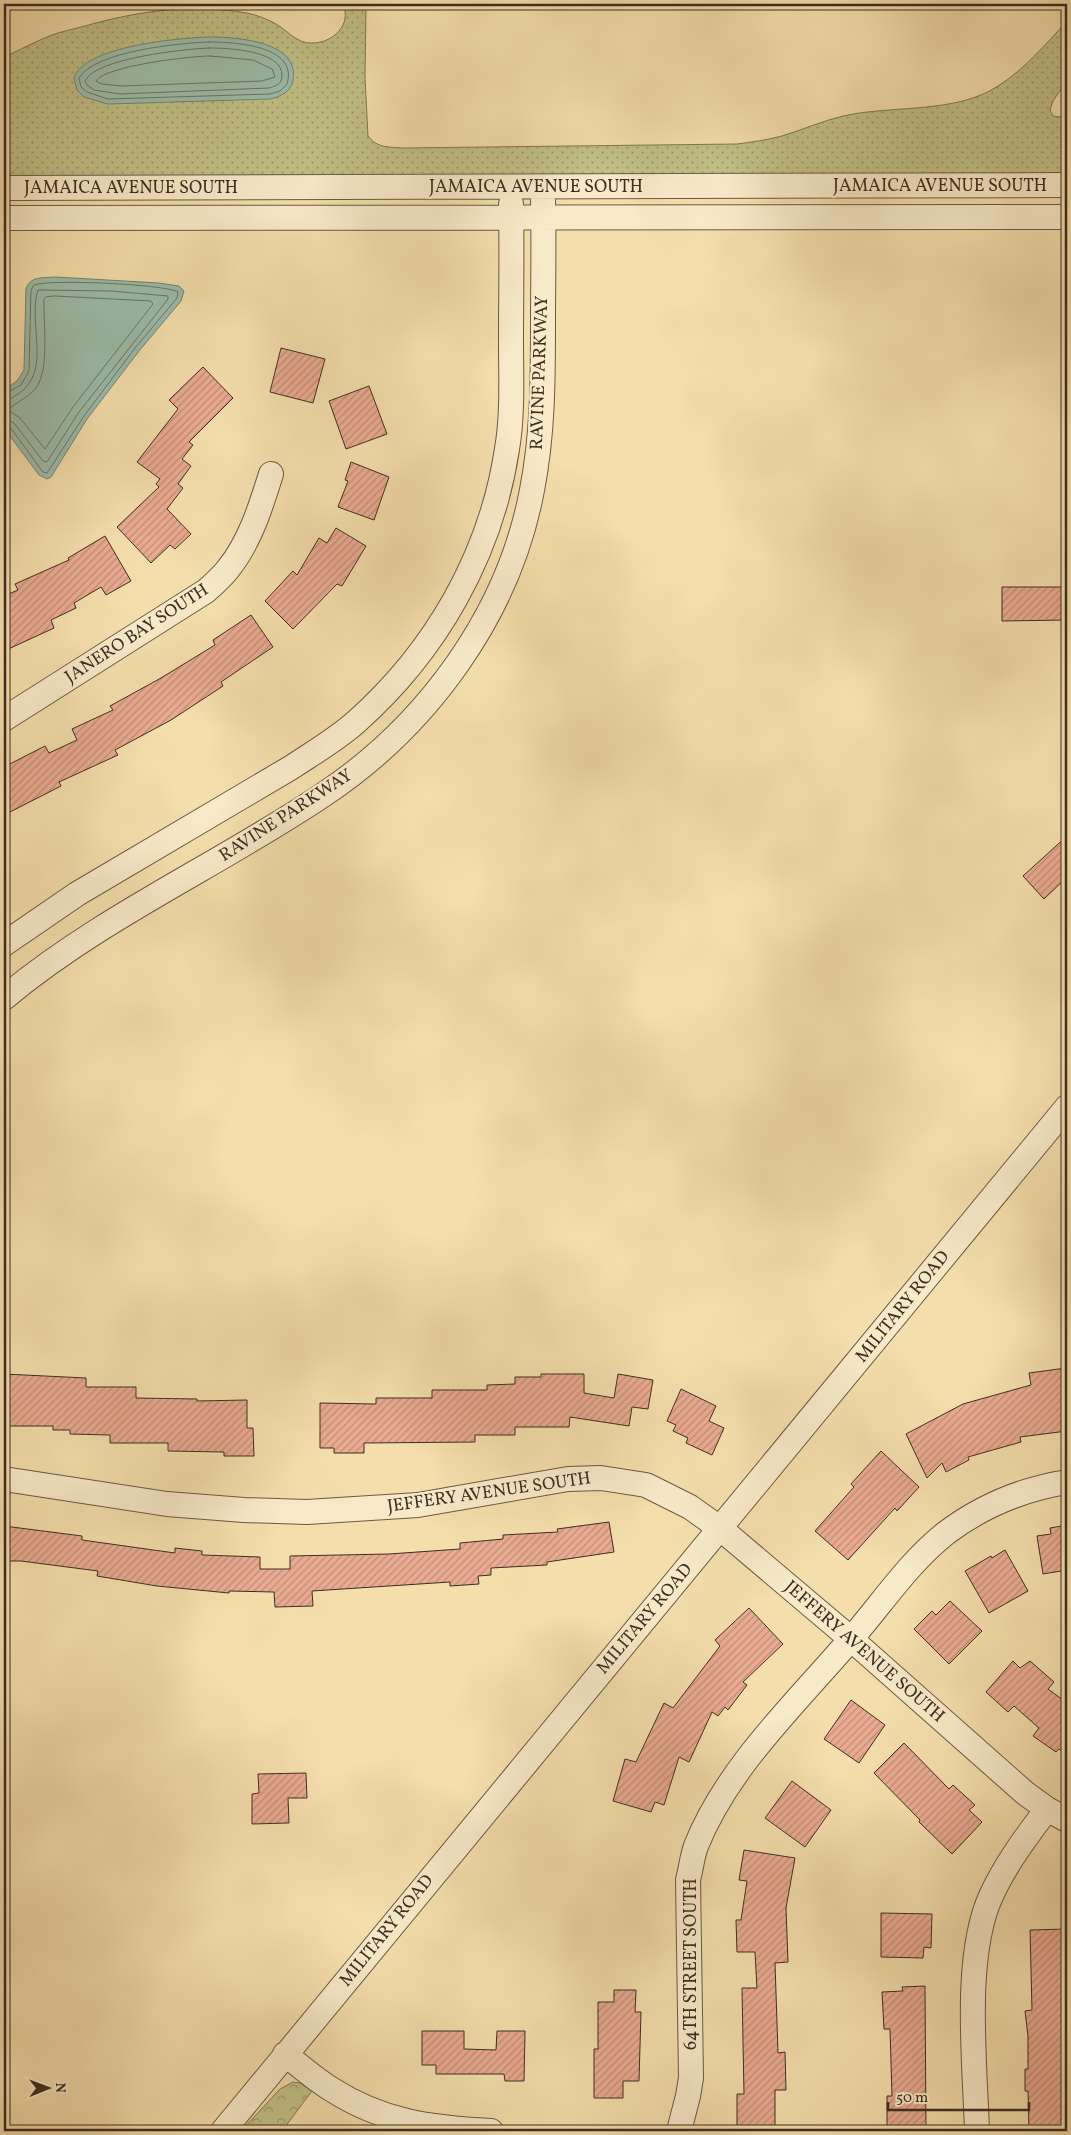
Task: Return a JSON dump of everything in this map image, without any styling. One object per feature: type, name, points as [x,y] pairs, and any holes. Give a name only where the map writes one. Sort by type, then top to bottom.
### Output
[{"type":"street","name":"JAMAICA AVENUE SOUTH","points":[[4,188],[1067,185]]},
{"type":"street","name":"RAVINE PARKWAY","points":[[4,998],[72,946],[280,822],[353,774],[406,727],[432,698],[474,638],[501,587],[519,539],[532,492],[538,456],[543,391],[543,187]]},
{"type":"street","name":"RAVINE PARKWAY","points":[[4,944],[77,894],[292,767],[326,744],[355,723],[387,692],[434,634],[455,600],[472,566],[490,522],[508,448],[511,385],[510,188]]},
{"type":"street","name":"JAMAICA AVENUE SOUTH","points":[[4,218],[1067,217]]},
{"type":"street","name":"JANERO BAY SOUTH","points":[[4,719],[206,591],[227,571],[239,553],[262,504],[271,474]]},
{"type":"street","name":"MILITARY ROAD","points":[[223,2131],[1067,1107]]},
{"type":"street","name":"JEFFERY AVENUE SOUTH","points":[[4,1479],[167,1504],[244,1510],[307,1512],[418,1505],[568,1478],[622,1480],[653,1488],[690,1507],[720,1529],[851,1640],[1025,1793],[1057,1815]]},
{"type":"street","name":"64TH STREET SOUTH","points":[[678,2131],[688,2096],[690,2078],[688,1880],[696,1848],[706,1826],[744,1762],[851,1640],[920,1557],[946,1533],[998,1502],[1026,1491],[1067,1482]]},
{"type":"street","points":[[977,2131],[975,1976],[977,1947],[982,1921],[1004,1871],[1057,1815]]},
{"type":"street","points":[[285,2054],[332,2090],[357,2104],[385,2116],[426,2126],[491,2131]]},
{"type":"green space","points":[[343,4],[366,4],[365,78],[368,136],[379,145],[403,148],[737,144],[765,140],[843,116],[943,105],[981,95],[998,86],[1017,72],[1035,56],[1067,21],[1067,80],[1053,101],[1050,110],[1053,116],[1067,118],[1067,177],[4,180],[4,57],[46,37],[64,31],[125,16],[186,9],[227,10],[251,14],[276,24],[302,41],[307,43],[320,42],[333,36],[343,26],[345,12]]},
{"type":"green space","points":[[293,2082],[300,2083],[312,2091],[282,2131],[241,2131],[280,2089]]},
{"type":"water","points":[[209,37],[249,40],[276,49],[286,57],[292,67],[293,80],[290,88],[282,95],[271,99],[108,104],[84,97],[77,90],[74,78],[81,67],[95,58],[134,46],[177,39]]},
{"type":"water","points":[[55,277],[159,283],[179,286],[184,291],[181,301],[139,351],[87,419],[51,477],[47,479],[39,475],[4,428],[4,390],[17,381],[24,370],[26,289],[34,280]]},
{"type":"building","points":[[281,348],[325,359],[313,403],[270,392]]},
{"type":"building","points":[[203,367],[233,398],[189,442],[193,445],[182,459],[191,466],[178,484],[183,488],[167,509],[191,534],[175,549],[170,545],[151,563],[117,527],[159,487],[156,484],[160,479],[137,462],[178,409],[169,400]]},
{"type":"building","points":[[369,386],[387,434],[346,449],[329,401]]},
{"type":"building","points":[[351,462],[389,477],[374,520],[338,507],[348,481],[345,480]]},
{"type":"building","points":[[336,528],[366,546],[342,586],[337,584],[293,629],[265,601],[293,571],[297,575],[319,538],[327,543]]},
{"type":"building","points":[[105,536],[131,581],[106,595],[101,587],[74,603],[76,608],[51,620],[54,628],[4,651],[4,596],[18,590],[15,584],[69,560],[68,558]]},
{"type":"building","points":[[1002,587],[1067,587],[1067,620],[1002,621]]},
{"type":"building","points":[[251,615],[273,647],[221,682],[223,686],[171,720],[115,750],[118,755],[59,782],[61,786],[4,815],[4,767],[45,746],[49,753],[77,740],[72,729],[113,710],[110,706],[215,645],[213,640]]},
{"type":"building","points":[[1067,836],[1067,877],[1044,899],[1023,876]]},
{"type":"building","points":[[1066,1368],[1067,1431],[1020,1437],[1021,1442],[968,1457],[969,1460],[946,1472],[942,1463],[927,1478],[906,1434],[963,1404],[1031,1385],[1029,1373]]},
{"type":"building","points":[[4,1374],[86,1378],[86,1387],[136,1387],[136,1398],[197,1399],[197,1401],[247,1400],[247,1428],[253,1428],[254,1456],[224,1456],[224,1452],[168,1451],[168,1443],[110,1443],[110,1435],[70,1434],[70,1430],[53,1430],[53,1426],[4,1426]]},
{"type":"building","points":[[541,1374],[584,1374],[584,1393],[614,1398],[618,1374],[653,1380],[648,1409],[632,1407],[629,1426],[570,1417],[569,1427],[515,1427],[515,1435],[475,1435],[475,1442],[364,1443],[364,1453],[334,1453],[334,1448],[320,1448],[320,1403],[376,1404],[376,1398],[432,1398],[432,1390],[487,1390],[487,1385],[515,1384],[515,1377],[541,1377]]},
{"type":"building","points":[[681,1389],[716,1406],[709,1421],[724,1428],[712,1455],[686,1443],[688,1438],[673,1431],[676,1425],[667,1421]]},
{"type":"building","points":[[881,1451],[919,1487],[897,1511],[895,1508],[848,1560],[815,1531],[854,1487],[851,1484]]},
{"type":"building","points":[[609,1522],[614,1552],[547,1562],[547,1565],[491,1568],[491,1575],[478,1576],[479,1584],[450,1586],[450,1582],[312,1591],[313,1606],[275,1607],[274,1592],[229,1591],[229,1593],[157,1586],[97,1576],[98,1571],[21,1561],[4,1561],[4,1526],[82,1536],[82,1540],[175,1553],[175,1548],[202,1551],[202,1555],[260,1557],[260,1569],[290,1569],[290,1556],[389,1554],[460,1549],[460,1543],[503,1539],[503,1535],[558,1532],[557,1529]]},
{"type":"building","points":[[1067,1525],[1067,1570],[1043,1574],[1037,1536],[1051,1534],[1050,1528]]},
{"type":"building","points":[[1005,1550],[1028,1591],[989,1613],[965,1571]]},
{"type":"building","points":[[950,1601],[982,1631],[949,1664],[914,1629],[932,1611],[936,1615]]},
{"type":"building","points":[[749,1608],[783,1644],[743,1682],[747,1685],[728,1710],[725,1707],[718,1716],[712,1712],[689,1762],[679,1757],[664,1805],[655,1802],[651,1812],[613,1801],[625,1759],[636,1762],[664,1703],[673,1708],[720,1646],[715,1640]]},
{"type":"building","points":[[1013,1661],[1020,1668],[1030,1661],[1054,1682],[1048,1689],[1067,1703],[1067,1755],[1059,1749],[1056,1752],[1033,1736],[1039,1728],[1014,1706],[1008,1712],[986,1692]]},
{"type":"building","points":[[851,1700],[885,1725],[859,1763],[824,1739]]},
{"type":"building","points":[[904,1743],[949,1789],[953,1785],[975,1805],[969,1810],[982,1822],[952,1854],[919,1822],[920,1820],[874,1773]]},
{"type":"building","points":[[306,1773],[307,1798],[288,1798],[289,1823],[252,1824],[252,1794],[259,1793],[258,1774]]},
{"type":"building","points":[[792,1781],[831,1810],[805,1847],[765,1818]]},
{"type":"building","points":[[744,1850],[795,1858],[786,1908],[788,1962],[775,1963],[778,2053],[785,2052],[786,2090],[775,2090],[775,2131],[737,2131],[737,2094],[744,2094],[742,1988],[757,1988],[755,1952],[737,1952],[736,1920],[741,1920],[747,1881],[739,1880]]},
{"type":"building","points":[[881,1913],[932,1914],[931,1948],[924,1947],[923,1958],[881,1957]]},
{"type":"building","points":[[1067,1929],[1067,2131],[1029,2130],[1028,2091],[1025,2091],[1025,2069],[1028,2069],[1028,2036],[1025,2011],[1032,2010],[1030,1930]]},
{"type":"building","points":[[925,1986],[926,2131],[887,2131],[887,2096],[892,2096],[890,2029],[884,2029],[882,1992],[903,1991],[902,1987]]},
{"type":"building","points":[[614,1990],[636,1990],[635,2012],[641,2012],[639,2081],[623,2081],[623,2098],[594,2098],[594,2049],[598,2049],[598,2002],[614,2002]]},
{"type":"building","points":[[422,2031],[464,2031],[464,2049],[496,2050],[497,2031],[525,2031],[524,2081],[505,2081],[504,2074],[436,2074],[436,2065],[422,2065]]}]
